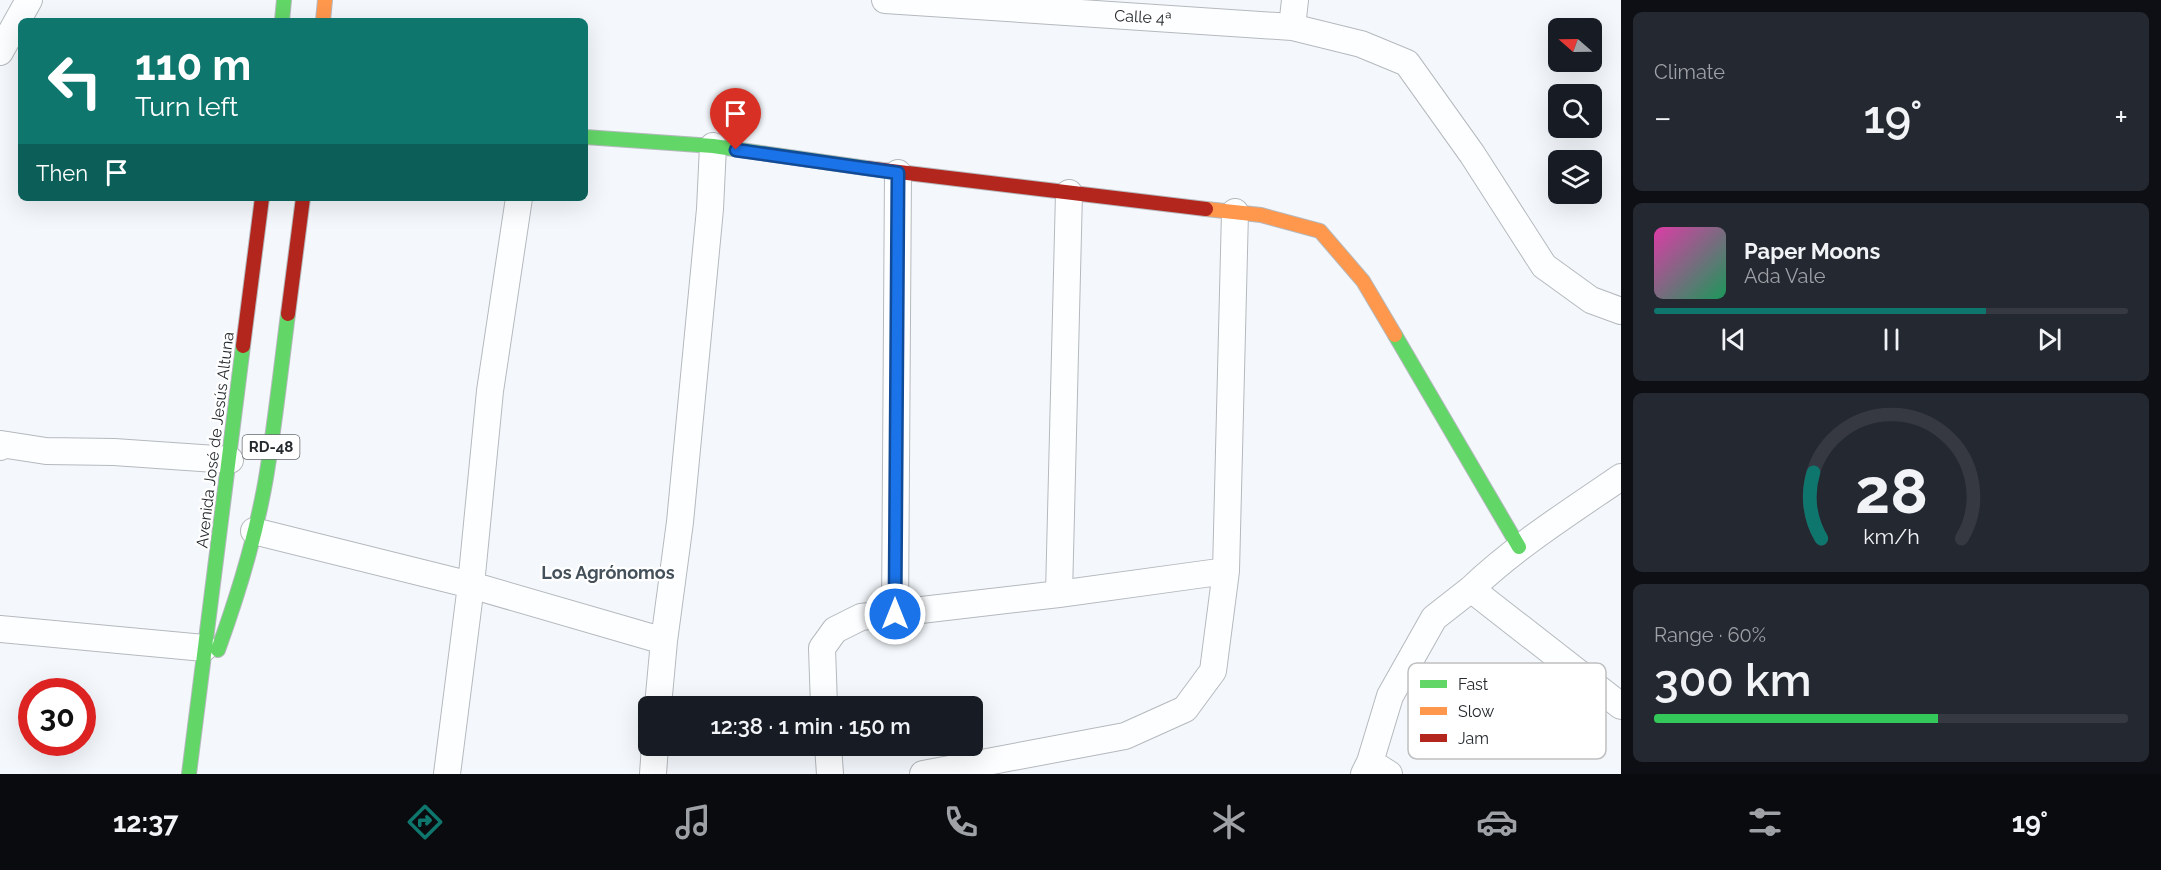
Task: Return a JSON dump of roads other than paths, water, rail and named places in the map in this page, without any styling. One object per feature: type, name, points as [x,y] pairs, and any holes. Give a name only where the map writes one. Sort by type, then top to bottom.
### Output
[{"type":"main road","points":[[282,18],[284,0]]},
{"type":"main road","points":[[323,18],[325,0]]},
{"type":"main road","points":[[588,137],[713,146],[898,173],[1261,215],[1320,231],[1355,272],[1375,301],[1519,548]]},
{"type":"main road","name":"Avenida José de Jesús Altuna","points":[[189,774],[262,201]]},
{"type":"main road","name":"Avenida José de Jesús Altuna","points":[[199,686],[214,659],[230,616],[255,531],[266,479],[303,201]]},
{"type":"street","points":[[20,18],[30,0]]},
{"type":"street","name":"Calle 4ª","points":[[885,0],[1292,27],[1361,44],[1407,63],[1472,154],[1544,266],[1592,300],[1621,311]]},
{"type":"street","points":[[1292,27],[1295,0]]},
{"type":"street","points":[[0,52],[18,21]]},
{"type":"street","points":[[659,696],[680,522],[710,209],[713,146]]},
{"type":"street","points":[[895,614],[898,173]]},
{"type":"street","points":[[1059,594],[1070,193]]},
{"type":"street","points":[[447,774],[471,585],[490,391],[519,201]]},
{"type":"street","points":[[923,774],[1125,736],[1185,709],[1213,671],[1226,571],[1235,212]]},
{"type":"street","points":[[0,445],[46,451],[114,452],[230,460]]},
{"type":"street","points":[[1409,663],[1434,618],[1519,548],[1621,477]]},
{"type":"street","points":[[255,531],[471,585],[664,642]]},
{"type":"street","points":[[824,696],[822,648],[835,630],[861,617],[1059,594],[1226,571]]},
{"type":"street","points":[[1472,589],[1566,663]]},
{"type":"street","points":[[0,629],[204,648]]},
{"type":"street","points":[[1374,770],[1390,696],[1408,664]]},
{"type":"street","points":[[1606,694],[1621,706]]},
{"type":"street","points":[[652,774],[654,756]]},
{"type":"street","points":[[829,756],[830,774]]},
{"type":"district","name":"Los Agrónomos","points":[[608,572]]}]
